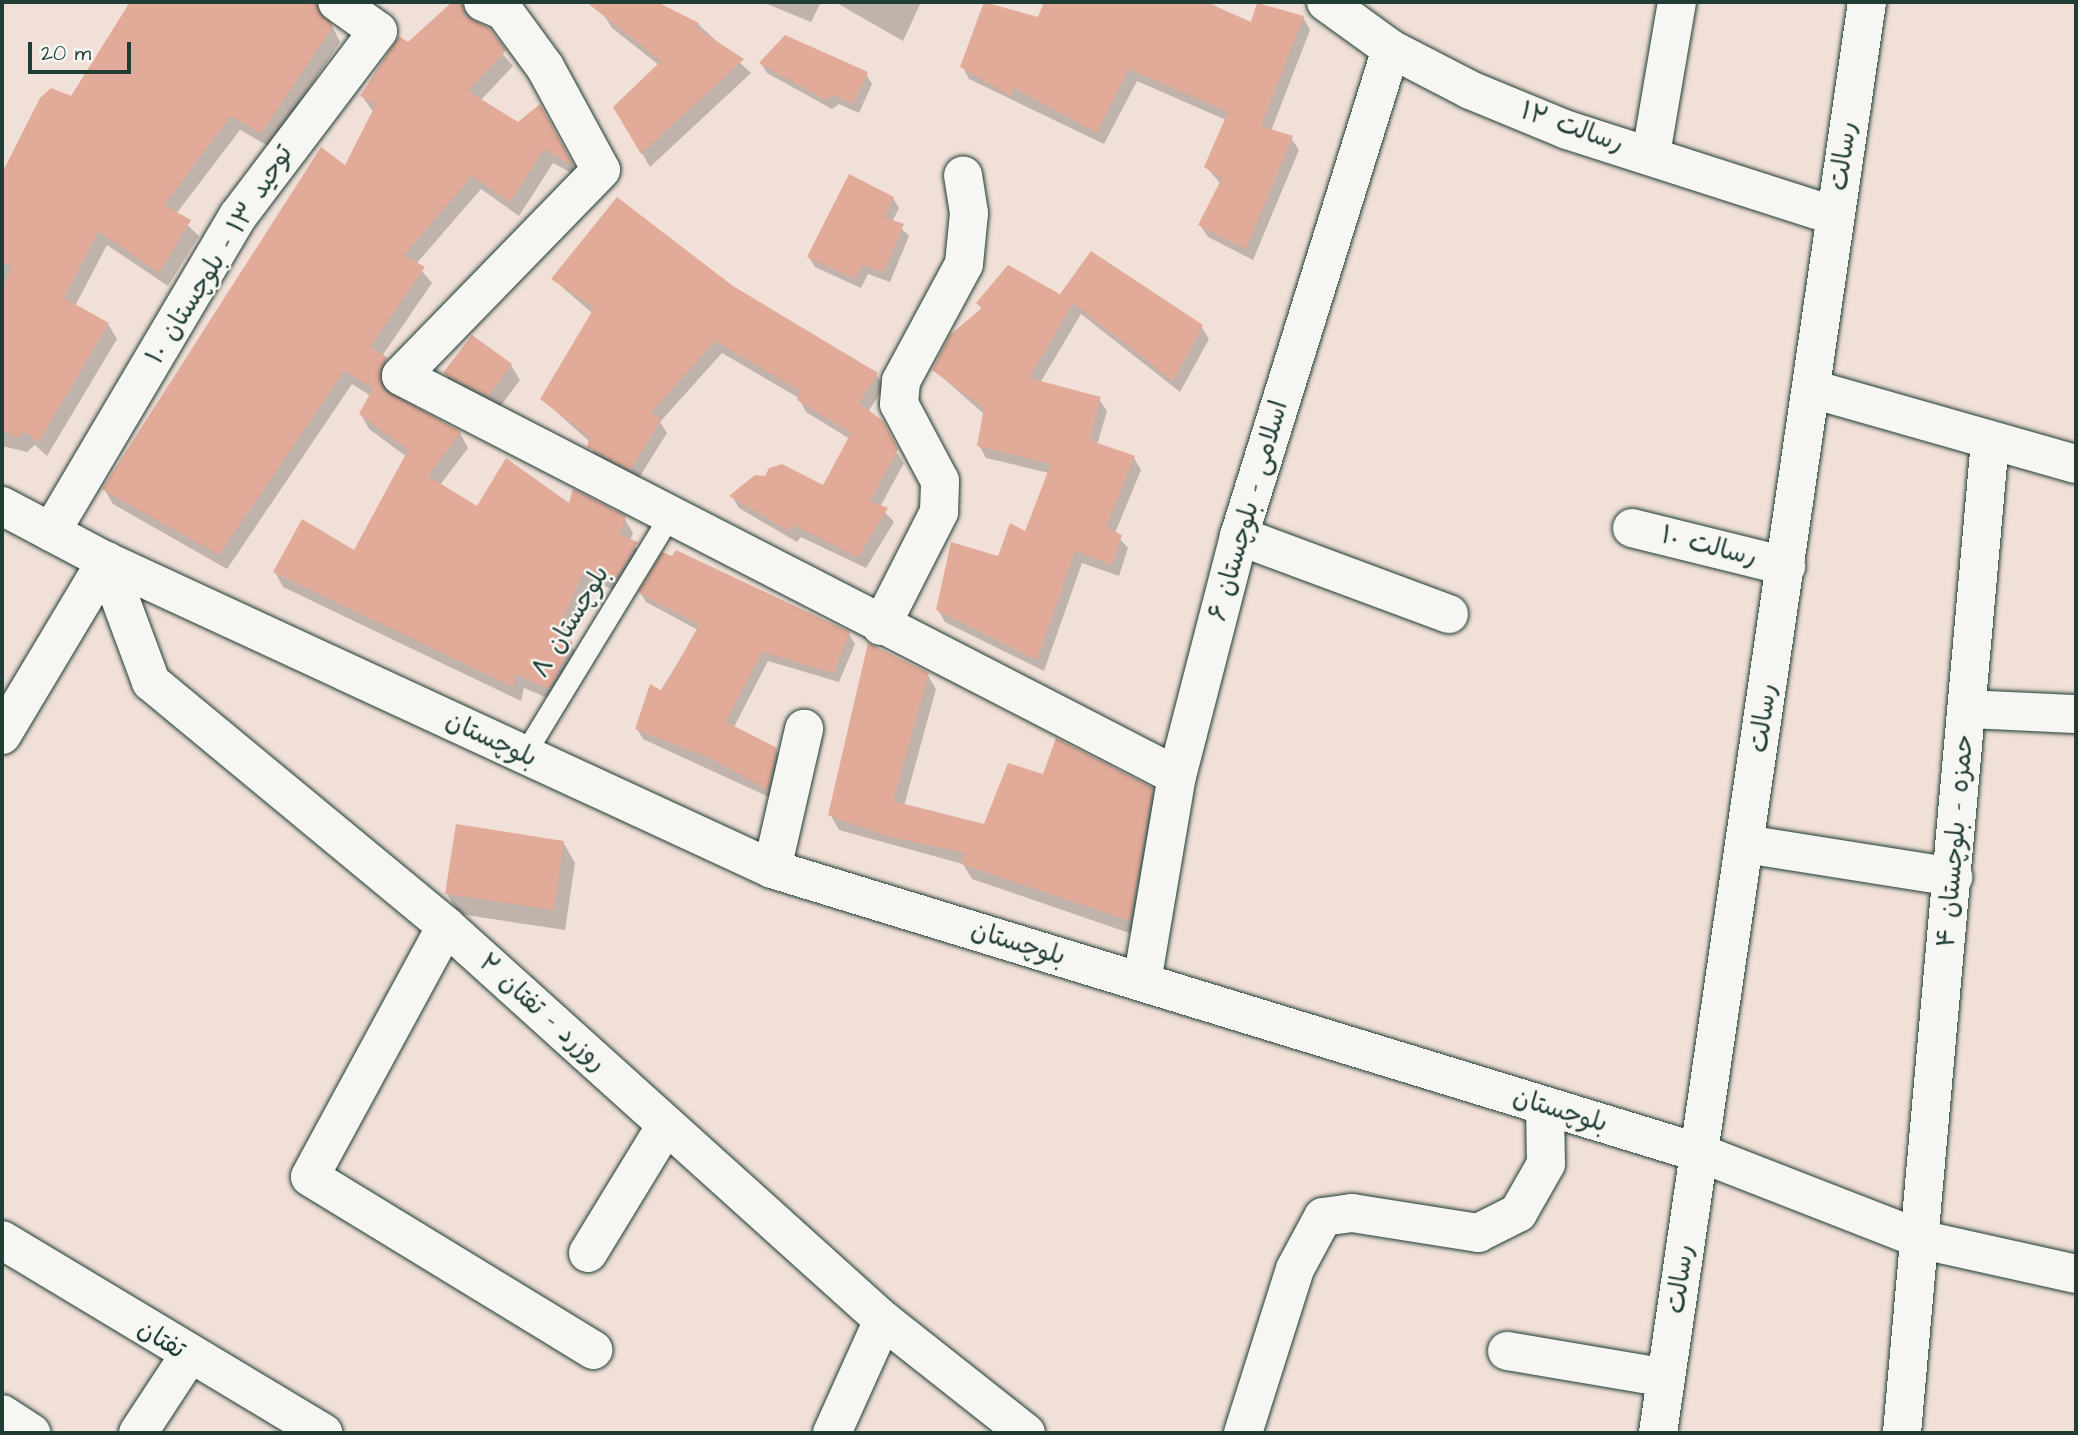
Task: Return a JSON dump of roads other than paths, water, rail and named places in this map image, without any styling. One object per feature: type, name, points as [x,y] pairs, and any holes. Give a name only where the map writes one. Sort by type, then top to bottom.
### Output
[{"type":"street","name":"توحید ۱۳ - بلوچستان ۱۰","points":[[51,532],[238,216],[378,31],[337,2]]},
{"type":"street","points":[[483,2],[504,11],[545,67],[601,170],[401,376],[667,517],[1177,776]]},
{"type":"street","name":"رسالت ۱۲","points":[[1326,2],[1391,49],[1567,130],[1651,154],[1835,216]]},
{"type":"street","points":[[1651,154],[1677,2]]},
{"type":"street","name":"رسالت","points":[[1658,1433],[1867,2]]},
{"type":"street","name":"اسلامی - بلوچستان ۶","points":[[1142,982],[1177,776],[1239,536],[1391,49]]},
{"type":"street","points":[[881,626],[939,512],[940,481],[899,404],[901,381],[964,264],[969,213],[963,175]]},
{"type":"street","points":[[1812,388],[1990,442],[2076,464]]},
{"type":"street","name":"حمزه - بلوچستان ۴","points":[[1902,1433],[1923,1240],[1990,442]]},
{"type":"street","name":"بلوچستان","points":[[2,506],[106,561],[772,869],[1700,1153],[1923,1240],[2076,1274]]},
{"type":"street","name":"رسالت ۱۰","points":[[1632,528],[1786,566]]},
{"type":"street","points":[[1239,536],[1449,614]]},
{"type":"street","points":[[2,735],[106,561]]},
{"type":"street","name":"روزرد - تفتان ۲","points":[[106,561],[151,681],[446,926],[883,1320],[1026,1433]]},
{"type":"street","points":[[1968,709],[2076,714]]},
{"type":"street","points":[[772,869],[804,729]]},
{"type":"street","points":[[1745,844],[1953,877]]},
{"type":"street","points":[[446,926],[310,1177],[593,1350]]},
{"type":"street","points":[[1243,1433],[1295,1269],[1323,1217],[1352,1213],[1478,1233],[1518,1213],[1546,1164],[1545,1106]]},
{"type":"street","points":[[588,1253],[666,1125]]},
{"type":"street","name":"تفتان","points":[[2,1241],[187,1357],[323,1433]]},
{"type":"street","points":[[832,1433],[883,1320]]},
{"type":"street","points":[[1507,1351],[1666,1378]]},
{"type":"street","points":[[138,1433],[187,1357]]},
{"type":"street","points":[[2,1414],[31,1433]]},
{"type":"lane","name":"بلوچستان ۸","points":[[523,756],[667,517]]}]
